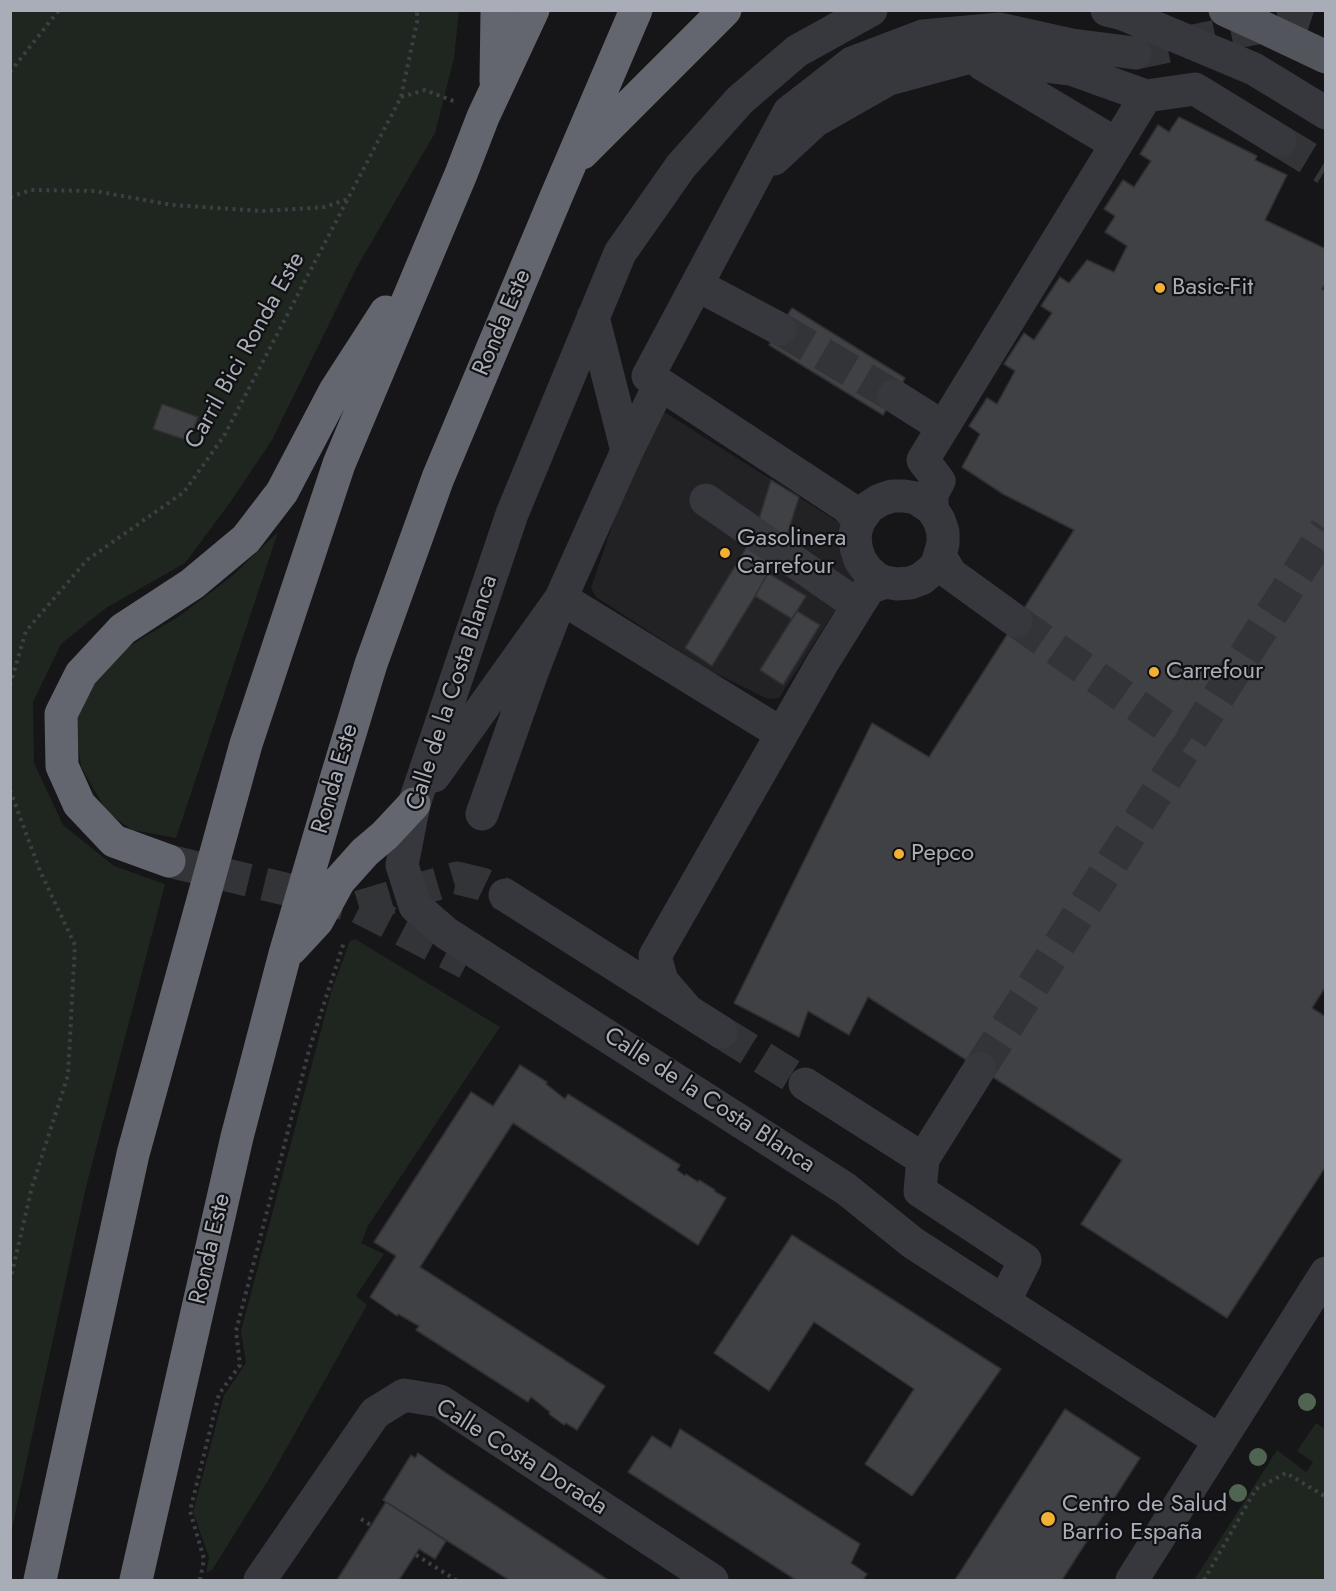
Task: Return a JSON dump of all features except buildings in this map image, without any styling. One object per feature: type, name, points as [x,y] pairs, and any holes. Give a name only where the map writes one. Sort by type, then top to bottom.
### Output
[{"type":"highway","points":[[489,104],[497,10]]},
{"type":"highway","points":[[40,1581],[133,1154],[246,744],[339,464],[489,104],[533,10]]},
{"type":"highway","name":"Ronda Este","points":[[136,1581],[237,1137],[285,954],[371,664],[438,477],[636,10]]},
{"type":"highway","points":[[571,165],[725,10]]},
{"type":"highway","points":[[169,861],[114,841],[79,804],[62,766],[61,714],[81,674],[123,629],[192,584],[254,530],[282,492],[335,391],[433,240]]},
{"type":"highway","points":[[285,954],[318,921],[339,881],[414,804]]},
{"type":"main road","points":[[1225,10],[1325,53]]},
{"type":"street","name":"Calle de la Costa Blanca","points":[[871,10],[797,51],[740,100],[681,165],[620,253],[512,514],[414,804],[402,865],[415,906],[446,933],[846,1189],[913,1243],[1220,1441]]},
{"type":"street","points":[[1107,10],[1123,14],[1254,69],[1326,113]]},
{"type":"street","points":[[858,512],[648,376],[789,112],[852,63],[922,36],[1000,29],[1072,45],[1135,53]]},
{"type":"street","points":[[754,176],[815,121],[889,79],[970,57],[1071,69],[1146,96],[1195,88],[1280,141]]},
{"type":"street","points":[[970,57],[1116,144]]},
{"type":"street","points":[[927,500],[939,481],[923,460],[1146,96]]},
{"type":"street","points":[[697,285],[780,329]]},
{"type":"street","points":[[593,317],[627,451]]},
{"type":"street","points":[[482,814],[561,598],[627,451],[660,384]]},
{"type":"street","points":[[894,396],[942,427]]},
{"type":"street","points":[[858,512],[892,496],[927,500],[943,532],[941,567]]},
{"type":"street","points":[[706,500],[870,586],[910,583],[941,567]]},
{"type":"street","points":[[858,512],[856,547],[870,586]]},
{"type":"street","points":[[941,567],[1016,621]]},
{"type":"street","points":[[688,1011],[662,981],[654,956],[870,586]]},
{"type":"street","points":[[414,804],[561,598]]},
{"type":"street","points":[[561,598],[782,734]]},
{"type":"street","points":[[505,895],[721,1032]]},
{"type":"street","name":"Calle de la Costa Blanca","points":[[466,963],[838,1206],[913,1243]]},
{"type":"street","points":[[980,1068],[923,1158],[920,1191],[1025,1260],[1004,1302]]},
{"type":"street","points":[[805,1084],[923,1158]]},
{"type":"street","points":[[1132,1581],[1220,1441],[1313,1305],[1326,1273]]},
{"type":"street","name":"Calle Costa Dorada","points":[[260,1581],[375,1413],[404,1395],[440,1401],[712,1581]]},
{"type":"path","points":[[10,72],[59,10]]},
{"type":"path","name":"Carril Bici Ronda Este","points":[[10,685],[27,631],[87,560],[184,492],[224,436],[401,97],[417,22],[417,10]]},
{"type":"path","points":[[401,97],[425,90],[451,99],[489,104]]},
{"type":"path","points":[[10,197],[31,190],[94,191],[172,205],[263,211],[325,207],[349,198]]},
{"type":"path","points":[[10,790],[40,871],[75,945],[68,1075],[32,1187],[10,1281]]},
{"type":"path","points":[[200,1581],[204,1559],[189,1511],[219,1394],[240,1365],[236,1331],[309,1050],[343,946]]},
{"type":"path","points":[[1204,1581],[1256,1489],[1286,1473],[1326,1497]]},
{"type":"path","points":[[361,1519],[372,1526]]},
{"type":"path","points":[[416,1555],[456,1581]]},
{"type":"shaded area","points":[[11,11],[459,11],[454,58],[435,133],[357,267],[272,440],[229,504],[185,563],[106,608],[61,644],[33,702],[34,763],[63,825],[114,866],[165,884],[86,1187],[11,1533]]},
{"type":"shaded area","name":"Gasolinera Carrefour","points":[[661,410],[843,525],[858,575],[779,698],[768,699],[707,669],[596,597],[591,588],[649,417]]},
{"type":"shaded area","points":[[278,532],[176,838],[132,830],[107,812],[81,767],[75,721],[100,666],[178,617],[231,577]]},
{"type":"shaded area","points":[[355,939],[500,1027],[368,1226],[361,1243],[384,1254],[356,1296],[367,1305],[272,1474],[212,1570],[206,1573],[209,1557],[193,1512],[224,1395],[246,1363],[241,1331],[332,989],[350,941]]},
{"type":"shaded area","points":[[1316,1423],[1325,1429],[1325,1579],[1194,1580],[1277,1450],[1306,1472],[1313,1462],[1297,1451]]},
{"type":"tunnel","points":[[1135,53],[1305,18],[1326,25]]},
{"type":"tunnel","points":[[1280,141],[1326,169]]},
{"type":"tunnel","points":[[780,329],[894,396]]},
{"type":"tunnel","points":[[980,1068],[1326,529]]},
{"type":"tunnel","points":[[1016,621],[1189,742]]},
{"type":"tunnel","points":[[169,861],[359,907],[467,963]]},
{"type":"tunnel","points":[[359,907],[457,878],[482,884],[505,895]]},
{"type":"tunnel","points":[[721,1032],[805,1084]]},
{"type":"place","name":"Basic-Fit","points":[[1160,288]]},
{"type":"place","name":"Gasolinera Carrefour","points":[[725,553]]},
{"type":"place","name":"Carrefour","points":[[1154,672]]},
{"type":"place","name":"Pepco","points":[[899,854]]},
{"type":"place","name":"Centro de Salud Barrio España","points":[[1048,1519]]}]
